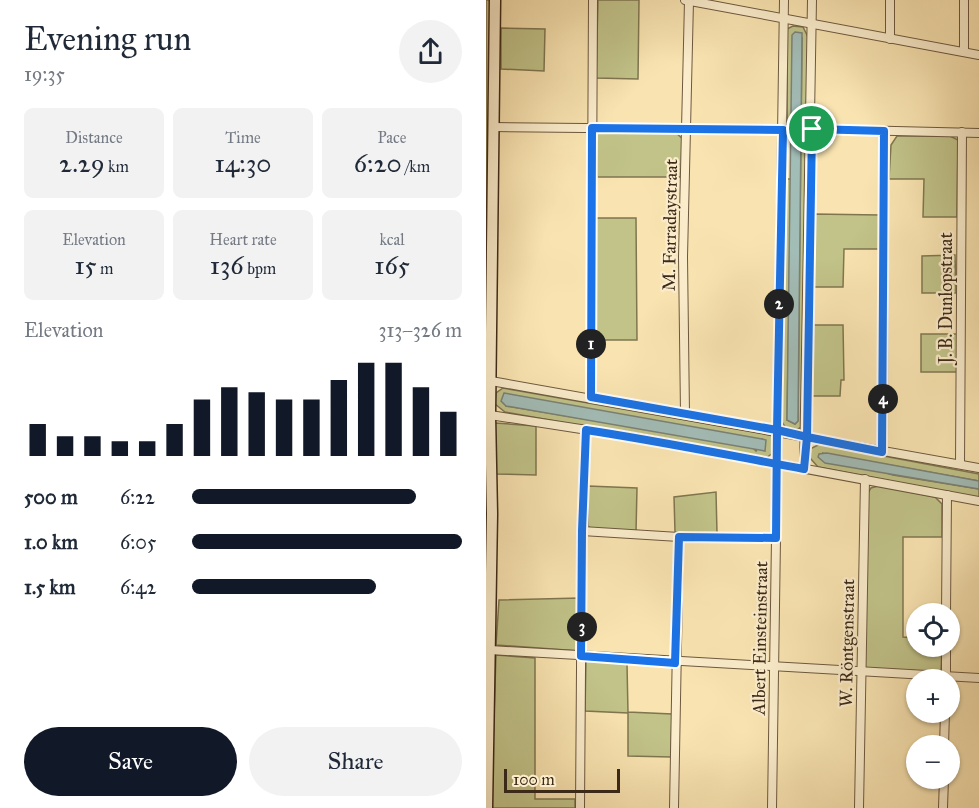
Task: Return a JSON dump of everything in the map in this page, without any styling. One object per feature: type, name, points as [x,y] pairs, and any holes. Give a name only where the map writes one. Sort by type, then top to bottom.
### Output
[{"type":"street","points":[[487,808],[495,0]]},
{"type":"street","points":[[591,397],[593,0]]},
{"type":"street","points":[[687,0],[979,55]]},
{"type":"street","name":"M. Farradaystraat","points":[[685,414],[683,257],[687,128],[687,0]]},
{"type":"street","name":"Albert Einsteinstraat","points":[[772,808],[776,668],[775,464],[784,0]]},
{"type":"street","points":[[804,469],[807,437],[812,0]]},
{"type":"street","points":[[890,0],[891,39]]},
{"type":"street","points":[[964,0],[964,52]]},
{"type":"street","points":[[494,127],[783,130]]},
{"type":"street","points":[[812,129],[979,133]]},
{"type":"street","points":[[882,452],[884,131]]},
{"type":"street","name":"J. B. Dunlopstraat","points":[[960,464],[962,132]]},
{"type":"street","points":[[491,381],[777,430],[882,452],[979,468]]},
{"type":"street","points":[[490,415],[865,479],[979,501]]},
{"type":"street","points":[[580,808],[582,531],[586,430]]},
{"type":"street","name":"W. Röntgenstraat","points":[[859,808],[865,479]]},
{"type":"street","points":[[946,603],[947,495]]},
{"type":"street","points":[[582,531],[679,537],[776,538]]},
{"type":"street","points":[[674,808],[679,537]]},
{"type":"street","points":[[490,650],[906,676]]},
{"type":"street","points":[[960,678],[979,678]]},
{"type":"street","points":[[943,808],[944,789]]},
{"type":"green space","points":[[486,0],[491,0],[486,623]]},
{"type":"green space","points":[[598,0],[639,0],[638,79],[596,78]]},
{"type":"green space","points":[[793,26],[803,27],[808,37],[803,426],[795,431],[787,430],[782,422],[785,179],[791,179],[787,420],[795,424],[798,421],[802,37],[792,134],[787,134],[787,29]]},
{"type":"green space","points":[[501,28],[545,29],[544,71],[501,69]]},
{"type":"green space","points":[[597,131],[675,132],[684,140],[683,177],[597,177]]},
{"type":"green space","points":[[897,136],[950,136],[958,140],[957,217],[923,217],[924,179],[889,179],[891,145]]},
{"type":"green space","points":[[814,214],[880,215],[879,249],[844,249],[843,287],[813,287]]},
{"type":"green space","points":[[595,218],[636,218],[637,340],[596,340]]},
{"type":"green space","points":[[955,255],[956,293],[922,293],[922,256]]},
{"type":"green space","points":[[811,325],[843,325],[844,380],[841,380],[840,396],[811,396]]},
{"type":"green space","points":[[921,334],[957,334],[957,372],[921,372]]},
{"type":"green space","points":[[503,388],[765,434],[773,436],[774,452],[765,459],[505,412],[495,404],[496,393]],"holes":[[[504,394],[762,439],[756,451],[752,447],[506,406]]]},
{"type":"green space","points":[[495,423],[536,426],[536,475],[496,474]]},
{"type":"green space","points":[[820,444],[979,474],[979,481],[822,453],[893,475],[979,489],[979,498],[818,467],[810,458],[810,449]]},
{"type":"green space","points":[[588,486],[637,488],[636,532],[593,530],[588,526]]},
{"type":"green space","points":[[878,486],[935,497],[942,504],[942,537],[903,537],[903,637],[906,637],[906,657],[942,657],[941,669],[906,670],[866,668],[864,665],[867,495],[871,488]]},
{"type":"green space","points":[[716,492],[717,533],[675,532],[674,497]]},
{"type":"green space","points":[[580,598],[580,651],[496,645],[499,600]]},
{"type":"green space","points":[[496,655],[535,658],[535,799],[575,799],[575,808],[491,808]]},
{"type":"green space","points":[[586,659],[627,664],[628,712],[672,714],[671,757],[628,756],[628,713],[585,711]]},
{"type":"water","points":[[795,32],[802,33],[802,36],[798,421],[795,424],[787,420],[792,35]]},
{"type":"water","points":[[504,393],[762,439],[766,440],[765,451],[506,406],[501,401]]},
{"type":"water","points":[[827,453],[979,481],[979,489],[825,463],[818,457],[819,454]]},
{"type":"route","points":[[812,129],[807,437],[777,430],[591,397],[592,128],[783,130],[777,430],[775,464],[776,538],[679,537],[675,663],[581,656],[586,430],[639,438],[775,464],[804,469],[807,437],[882,452],[884,131],[812,129]]}]
